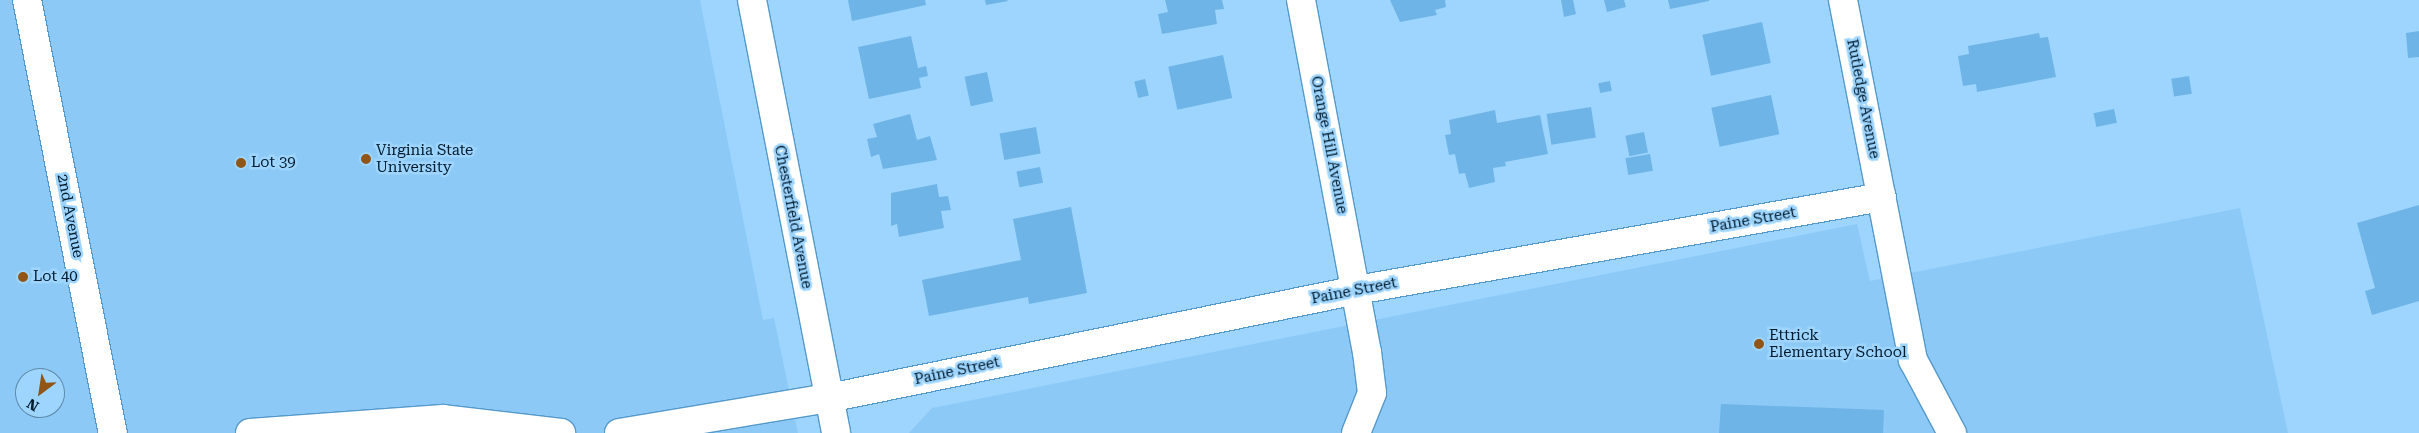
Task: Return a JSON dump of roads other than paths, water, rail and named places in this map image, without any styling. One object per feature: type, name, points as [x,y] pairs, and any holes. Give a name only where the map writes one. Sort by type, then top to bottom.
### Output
[{"type":"street","name":"2nd Avenue","points":[[27,0],[113,433]]},
{"type":"street","name":"Chesterfield Avenue","points":[[752,0],[836,433]]},
{"type":"street","name":"Orange Hill Avenue","points":[[1301,0],[1357,290],[1372,393],[1349,432]]},
{"type":"street","name":"Rutledge Avenue","points":[[1844,0],[1912,360],[1952,433]]},
{"type":"street","name":"Paine Street","points":[[619,433],[829,398],[1357,290],[1882,197]]},
{"type":"street","points":[[250,433],[442,419],[561,433]]},
{"type":"place","name":"Virginia State University","points":[[366,159]]},
{"type":"place","name":"Lot 39","points":[[241,163]]},
{"type":"place","name":"Lot 40","points":[[23,277]]},
{"type":"place","name":"Ettrick Elementary School","points":[[1759,344]]}]
